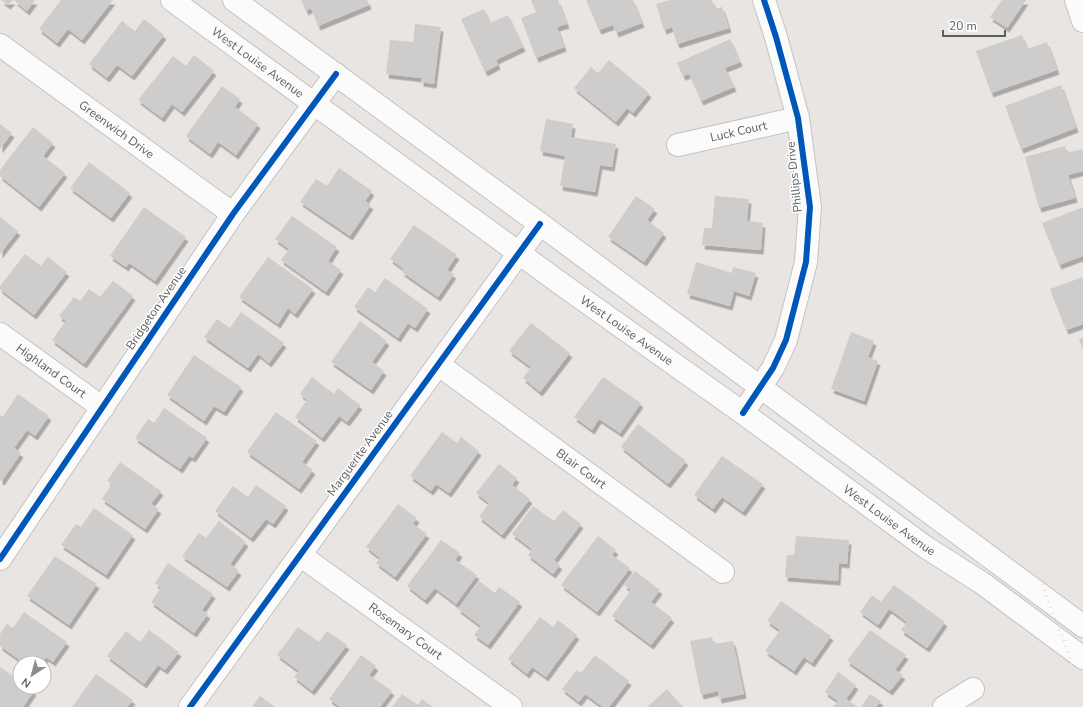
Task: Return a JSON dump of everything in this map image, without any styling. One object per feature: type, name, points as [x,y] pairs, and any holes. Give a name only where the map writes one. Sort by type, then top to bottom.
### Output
[{"type":"street","name":"West Louise Avenue","points":[[172,0],[518,252],[743,413],[924,546],[982,583],[1083,658]]},
{"type":"street","points":[[234,0],[540,224],[1083,626]]},
{"type":"street","name":"Phillips Drive","points":[[743,413],[773,368],[786,340],[806,262],[810,207],[798,118],[776,37],[764,0]]},
{"type":"street","name":"Greenwich Drive","points":[[0,45],[233,214]]},
{"type":"street","name":"Bridgeton Avenue","points":[[0,559],[233,214],[315,105],[336,74]]},
{"type":"street","name":"Luck Court","points":[[678,145],[798,118]]},
{"type":"street","name":"Marguerite Avenue","points":[[194,702],[439,365],[518,252],[540,224]]},
{"type":"street","name":"Highland Court","points":[[0,334],[103,408]]},
{"type":"street","name":"Blair Court","points":[[439,365],[723,572]]},
{"type":"street","name":"Rosemary Court","points":[[300,555],[511,707]]},
{"type":"street","points":[[944,707],[973,689]]},
{"type":"building","points":[[1,0],[13,0],[8,5]]},
{"type":"building","points":[[14,0],[35,0],[27,11]]},
{"type":"building","points":[[61,0],[113,0],[82,40],[68,29],[57,43],[39,29]]},
{"type":"building","points":[[301,0],[367,0],[369,5],[318,26],[311,8],[306,11]]},
{"type":"building","points":[[531,0],[558,0],[567,24],[557,27],[564,47],[536,58],[521,18],[536,12]]},
{"type":"building","points":[[586,0],[633,0],[642,23],[616,33],[613,25],[599,30]]},
{"type":"building","points":[[670,0],[712,0],[715,9],[722,7],[729,28],[677,44],[672,27],[664,30],[656,4]]},
{"type":"building","points":[[1002,0],[1026,0],[1007,28],[990,17]]},
{"type":"building","points":[[484,9],[490,23],[508,15],[523,47],[496,60],[498,65],[485,72],[461,19]]},
{"type":"building","points":[[144,19],[164,35],[132,76],[117,65],[107,78],[89,64],[122,21],[135,31]]},
{"type":"building","points":[[415,24],[441,27],[434,84],[421,82],[421,78],[386,74],[390,40],[413,42]]},
{"type":"building","points":[[1022,35],[1027,49],[1047,42],[1057,70],[991,93],[976,51]]},
{"type":"building","points":[[730,39],[740,62],[725,68],[734,87],[701,101],[689,74],[683,76],[677,63]]},
{"type":"building","points":[[194,55],[214,71],[182,112],[172,104],[162,118],[138,100],[173,56],[186,66]]},
{"type":"building","points":[[609,60],[649,93],[633,113],[627,108],[616,122],[574,88],[591,67],[598,73]]},
{"type":"building","points":[[1061,85],[1076,128],[1021,149],[1005,106]]},
{"type":"building","points":[[222,86],[240,99],[235,107],[258,124],[236,155],[218,142],[210,154],[186,136]]},
{"type":"building","points":[[546,119],[573,124],[571,137],[616,144],[612,167],[600,165],[595,192],[560,186],[565,156],[540,151]]},
{"type":"building","points":[[0,124],[12,133],[0,149]]},
{"type":"building","points":[[33,127],[53,143],[43,156],[65,173],[39,207],[0,176],[0,170]]},
{"type":"building","points":[[1065,146],[1067,153],[1082,149],[1083,152],[1083,171],[1068,175],[1075,198],[1039,208],[1025,157]]},
{"type":"building","points":[[89,162],[130,193],[111,218],[70,188]]},
{"type":"building","points":[[339,168],[372,191],[365,201],[371,205],[350,236],[300,202],[316,179],[327,186]]},
{"type":"building","points":[[636,196],[655,209],[647,220],[664,233],[644,262],[608,237]]},
{"type":"building","points":[[715,196],[749,199],[747,221],[763,223],[761,250],[702,245],[704,228],[712,228]]},
{"type":"building","points":[[144,207],[186,237],[155,281],[129,263],[126,267],[110,256]]},
{"type":"building","points":[[1083,207],[1083,256],[1059,265],[1042,223]]},
{"type":"building","points":[[292,216],[337,247],[328,261],[341,270],[326,292],[281,260],[289,249],[275,239]]},
{"type":"building","points":[[0,217],[18,231],[0,254]]},
{"type":"building","points":[[414,225],[457,255],[447,270],[454,274],[438,297],[402,272],[404,269],[390,259]]},
{"type":"building","points":[[25,254],[41,266],[48,257],[67,272],[34,315],[0,289],[0,286]]},
{"type":"building","points":[[268,257],[313,289],[295,314],[288,308],[278,324],[239,297]]},
{"type":"building","points":[[696,262],[732,273],[733,267],[756,273],[749,296],[734,291],[730,306],[687,294]]},
{"type":"building","points":[[1083,277],[1083,324],[1066,330],[1050,289]]},
{"type":"building","points":[[385,278],[428,309],[415,328],[408,323],[398,338],[354,307],[368,287],[375,292]]},
{"type":"building","points":[[113,281],[133,296],[84,364],[52,340],[66,321],[59,316],[74,297],[80,301],[89,289],[100,297]]},
{"type":"building","points":[[241,312],[284,343],[269,363],[258,354],[248,368],[204,337],[217,319],[230,328]]},
{"type":"building","points":[[360,321],[387,341],[372,362],[384,371],[371,390],[331,362]]},
{"type":"building","points":[[531,323],[570,353],[540,392],[523,378],[531,367],[509,351]]},
{"type":"building","points":[[851,332],[874,341],[868,357],[878,361],[864,401],[831,389]]},
{"type":"building","points":[[1083,338],[1083,350],[1079,339]]},
{"type":"building","points":[[194,355],[241,387],[224,412],[214,406],[204,421],[167,395]]},
{"type":"building","points":[[312,377],[334,394],[338,388],[360,405],[347,422],[339,416],[322,438],[295,417],[307,400],[300,394]]},
{"type":"building","points":[[603,377],[641,403],[620,433],[599,419],[592,430],[574,417]]},
{"type":"building","points":[[18,394],[49,416],[35,436],[27,430],[14,448],[21,453],[2,481],[0,480],[0,415],[3,417]]},
{"type":"building","points":[[164,408],[207,438],[193,458],[189,456],[180,469],[135,438],[148,419],[154,423]]},
{"type":"building","points":[[276,412],[317,441],[302,462],[313,470],[299,489],[247,452]]},
{"type":"building","points":[[638,424],[686,461],[668,484],[621,447]]},
{"type":"building","points":[[442,432],[457,443],[461,437],[479,451],[449,493],[436,484],[431,491],[410,476]]},
{"type":"building","points":[[722,456],[763,484],[743,512],[722,497],[713,509],[694,495]]},
{"type":"building","points":[[120,462],[161,491],[151,504],[159,509],[145,529],[102,499],[112,484],[107,481]]},
{"type":"building","points":[[499,464],[517,478],[512,485],[530,499],[502,535],[479,517],[489,503],[476,493]]},
{"type":"building","points":[[256,485],[286,506],[273,524],[266,519],[251,538],[215,511],[233,486],[248,497]]},
{"type":"building","points":[[398,504],[417,518],[413,524],[427,534],[395,577],[376,563],[380,558],[366,547]]},
{"type":"building","points":[[533,506],[554,521],[563,510],[581,524],[554,560],[560,565],[553,574],[528,555],[532,549],[512,534]]},
{"type":"building","points":[[94,508],[133,535],[106,575],[61,545],[76,524],[81,527]]},
{"type":"building","points":[[219,521],[246,542],[230,564],[239,571],[227,587],[182,556],[199,533],[206,538]]},
{"type":"building","points":[[598,536],[616,550],[612,555],[630,568],[597,612],[561,585]]},
{"type":"building","points":[[796,536],[849,540],[847,564],[839,563],[838,581],[785,577],[787,555],[794,555]]},
{"type":"building","points":[[441,540],[460,553],[455,560],[477,575],[456,604],[435,588],[425,600],[407,586]]},
{"type":"building","points":[[55,556],[97,584],[69,625],[27,596]]},
{"type":"building","points":[[168,563],[213,594],[202,610],[208,614],[194,633],[151,602],[161,588],[155,583]]},
{"type":"building","points":[[635,571],[660,590],[651,602],[672,618],[651,645],[612,616],[631,590],[624,585]]},
{"type":"building","points":[[479,581],[495,593],[499,587],[520,602],[488,645],[474,635],[481,626],[458,609]]},
{"type":"building","points":[[894,585],[945,622],[927,648],[901,630],[907,622],[889,609],[878,625],[860,612],[872,595],[881,602]]},
{"type":"building","points":[[781,601],[831,636],[812,663],[804,657],[794,671],[765,651],[780,630],[767,621]]},
{"type":"building","points":[[24,612],[67,642],[53,662],[52,655],[13,655],[0,646],[0,634],[7,624],[13,628]]},
{"type":"building","points":[[540,617],[553,627],[558,620],[577,635],[546,677],[532,667],[527,674],[508,659]]},
{"type":"building","points":[[298,627],[319,642],[327,631],[347,645],[312,691],[294,677],[299,671],[277,655]]},
{"type":"building","points":[[149,630],[179,652],[165,670],[158,665],[144,684],[107,656],[126,631],[140,642]]},
{"type":"building","points":[[870,630],[906,655],[895,670],[903,675],[890,691],[847,661]]},
{"type":"building","points":[[712,637],[714,644],[733,641],[744,694],[719,699],[718,691],[701,695],[690,641]]},
{"type":"building","points":[[361,655],[376,666],[369,675],[392,691],[380,707],[340,707],[329,699]]},
{"type":"building","points":[[595,655],[629,681],[609,707],[603,707],[585,694],[579,702],[562,689],[577,670],[581,673]]},
{"type":"building","points":[[0,667],[12,675],[12,695],[31,695],[23,707],[0,707]]},
{"type":"building","points":[[838,672],[856,685],[846,699],[858,707],[833,707],[838,701],[825,692]]},
{"type":"building","points":[[96,674],[133,700],[127,707],[72,707]]},
{"type":"building","points":[[667,689],[683,707],[647,707]]},
{"type":"building","points":[[402,694],[418,705],[422,699],[433,707],[392,707]]},
{"type":"building","points":[[870,694],[881,701],[876,707],[861,707]]},
{"type":"building","points":[[260,696],[275,707],[252,707]]},
{"type":"railway","points":[[860,0],[1048,601],[1065,644],[1083,701]]},
{"type":"cycle path","points":[[743,413],[773,368],[786,340],[806,262],[810,207],[798,118],[776,37],[764,0]]},
{"type":"cycle path","points":[[0,559],[233,214],[336,74]]},
{"type":"cycle path","points":[[190,707],[540,224]]}]
